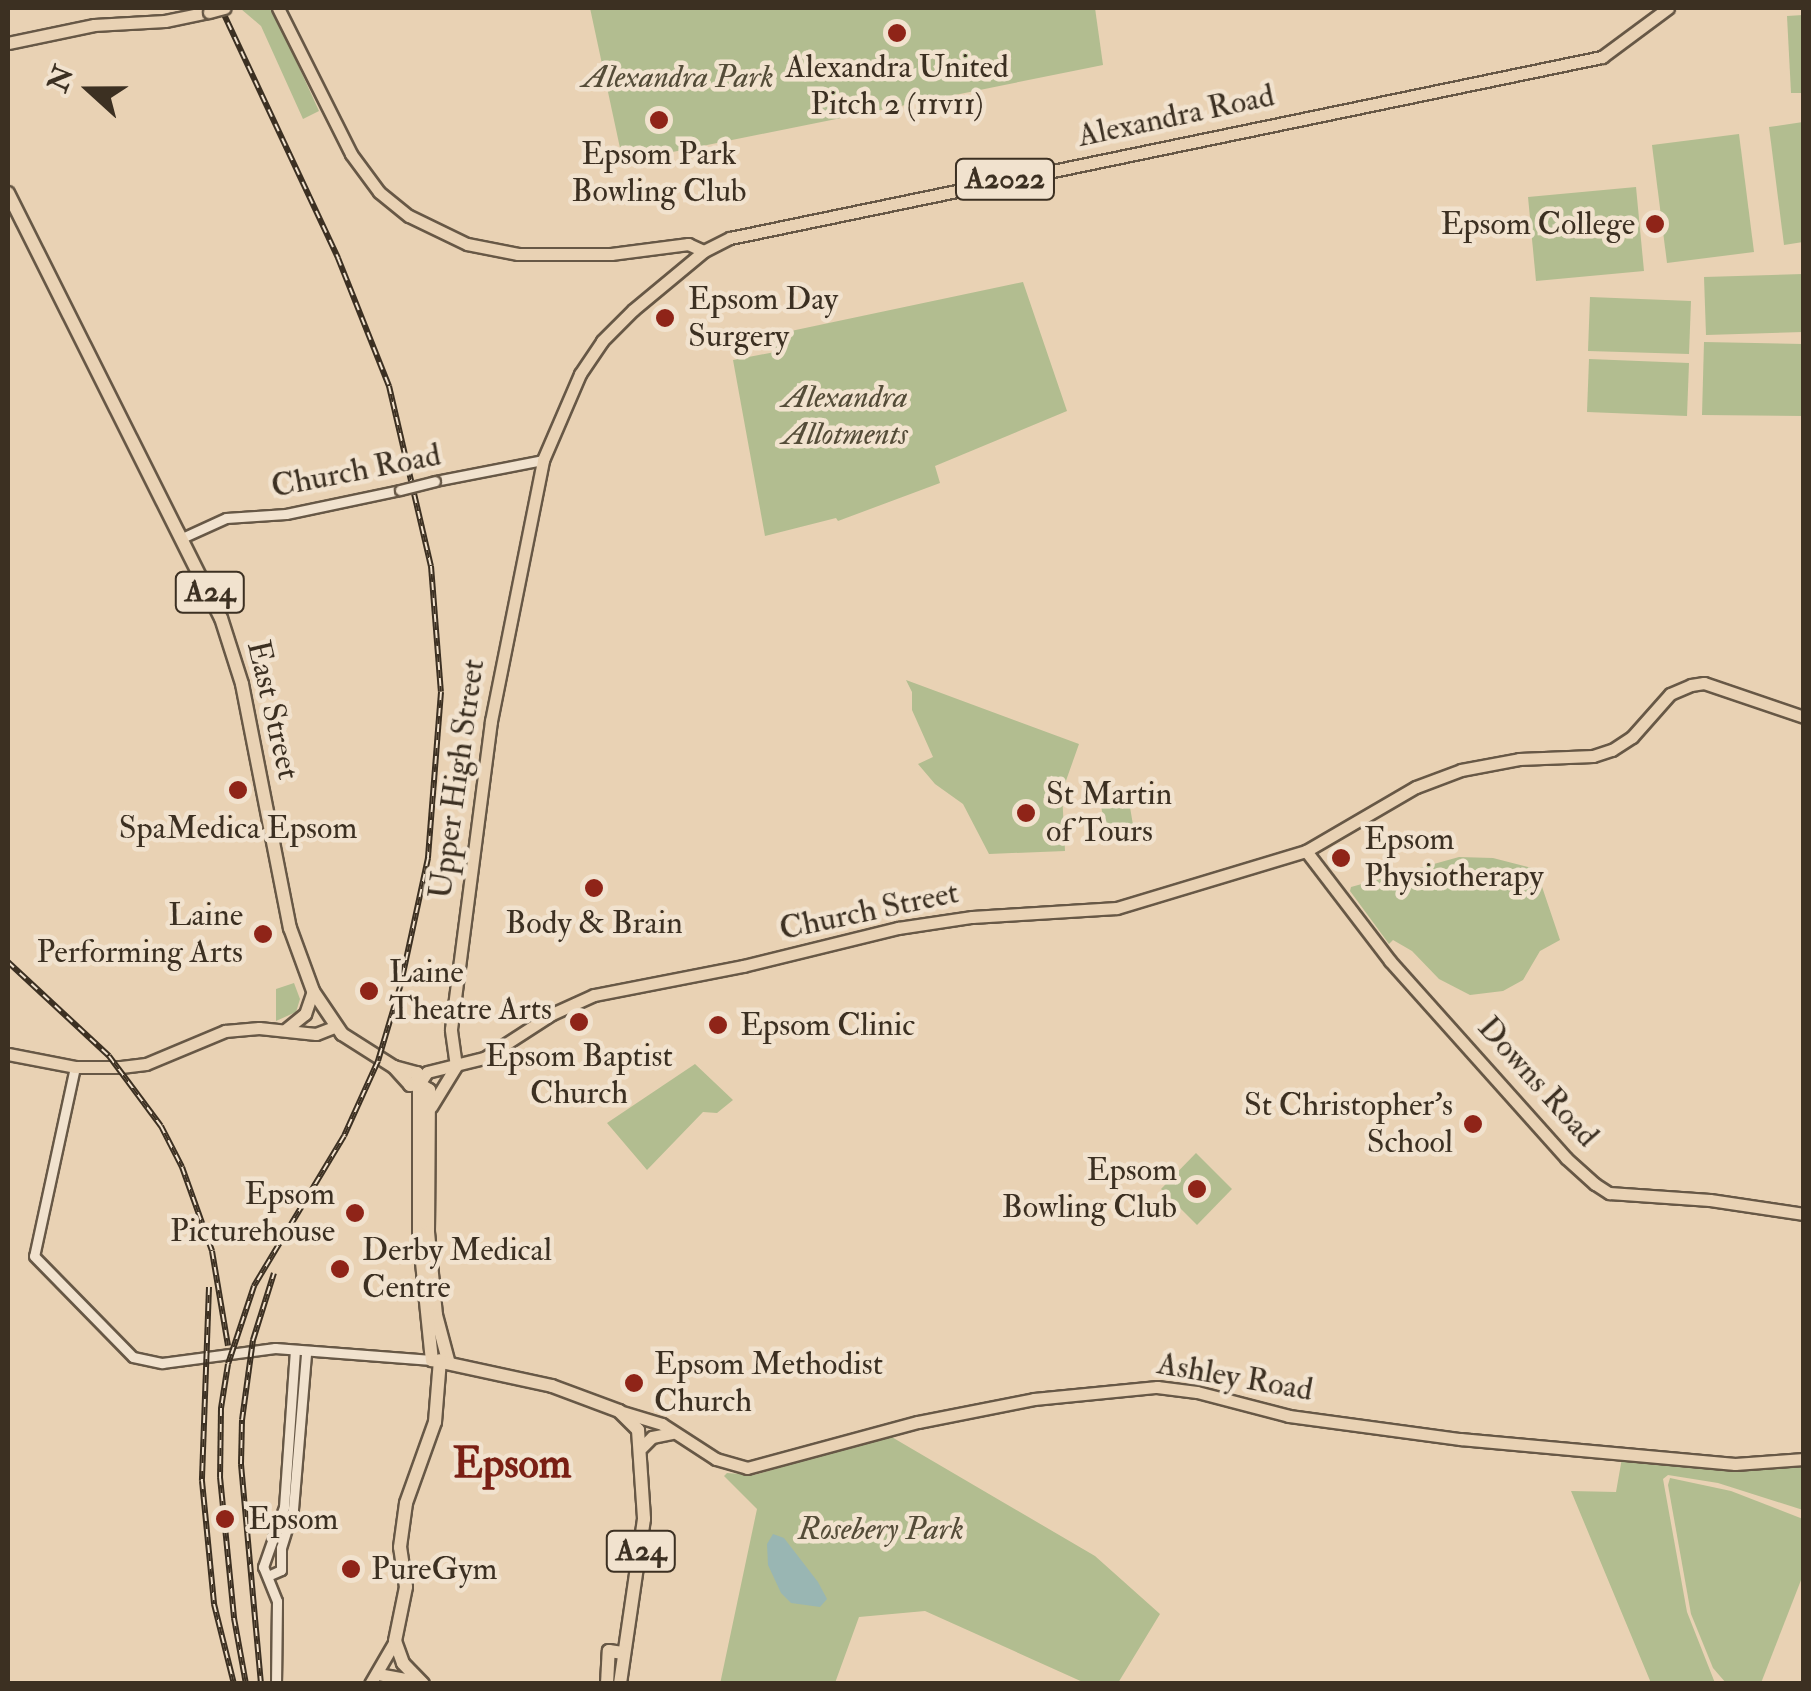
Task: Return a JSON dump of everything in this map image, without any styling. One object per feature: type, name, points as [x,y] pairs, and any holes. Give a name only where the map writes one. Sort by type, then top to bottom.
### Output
[{"type":"highway","name":"East Street","points":[[8,193],[222,618],[238,666],[279,854],[286,910],[329,1027],[394,1067],[417,1074],[419,1084]]},
{"type":"highway","name":"A24","points":[[419,1084],[429,1090],[431,1108]]},
{"type":"highway","points":[[419,1084],[418,1214],[440,1360]]},
{"type":"highway","points":[[422,1682],[403,1663],[395,1641],[406,1587],[400,1548],[406,1504],[435,1422],[440,1360],[428,1232],[426,1155],[431,1108]]},
{"type":"highway","name":"Ashley Road","points":[[440,1360],[552,1386],[618,1411],[631,1419],[642,1447]]},
{"type":"highway","name":"A24","points":[[620,1684],[643,1534],[642,1447]]},
{"type":"highway","points":[[608,1684],[609,1651],[624,1653]]},
{"type":"main road","points":[[8,42],[94,24],[164,21],[224,8]]},
{"type":"main road","points":[[278,8],[338,133],[379,192],[423,224],[481,247],[566,257],[688,244],[704,251]]},
{"type":"main road","name":"Alexandra Road","points":[[543,460],[569,394],[602,341],[704,251],[730,238],[1574,64],[1610,54],[1668,8]]},
{"type":"main road","name":"Upper High Street","points":[[456,1066],[451,1029],[490,721],[543,460]]},
{"type":"main road","name":"Church Street","points":[[456,1066],[484,1058],[552,1014],[594,995],[743,966],[898,928],[972,917],[1117,908],[1306,851],[1400,795],[1448,775],[1505,761],[1569,760],[1612,750],[1632,737],[1670,694],[1691,685],[1704,683],[1804,716]]},
{"type":"main road","name":"Downs Road","points":[[1306,851],[1396,969],[1595,1184],[1610,1193],[1710,1200],[1804,1214]]},
{"type":"main road","points":[[284,1030],[300,1019],[313,991]]},
{"type":"main road","points":[[8,1054],[75,1067],[146,1064],[225,1031],[316,1034],[329,1027]]},
{"type":"main road","points":[[419,1084],[437,1081],[456,1066]]},
{"type":"main road","points":[[431,1108],[456,1066]]},
{"type":"main road","name":"Ashley Road","points":[[618,1411],[634,1412],[725,1463],[747,1468],[918,1422],[1034,1399],[1157,1387],[1289,1416],[1460,1439],[1735,1464],[1804,1458]]},
{"type":"main road","points":[[642,1447],[652,1437],[672,1432]]},
{"type":"main road","points":[[376,1675],[395,1641]]},
{"type":"main road","points":[[376,1675],[403,1663]]},
{"type":"main road","points":[[376,1675],[422,1682]]},
{"type":"street","name":"Church Road","points":[[182,538],[226,518],[286,514],[543,460]]},
{"type":"street","points":[[75,1067],[34,1256],[115,1342],[141,1360],[162,1362],[262,1348],[440,1360]]},
{"type":"street","points":[[276,1684],[277,1602],[270,1575],[281,1570],[281,1548],[292,1509],[300,1352]]},
{"type":"green space","points":[[272,8],[319,111],[303,119],[261,26],[241,9]]},
{"type":"green space","name":"Alexandra Park","points":[[590,8],[1095,8],[1103,65],[623,162]]},
{"type":"green space","points":[[1803,15],[1803,93],[1791,93],[1787,16]]},
{"type":"green space","points":[[1803,122],[1803,242],[1784,245],[1769,127]]},
{"type":"green space","points":[[1739,134],[1754,252],[1667,263],[1652,145]]},
{"type":"green space","points":[[1636,187],[1644,271],[1536,281],[1528,197]]},
{"type":"green space","points":[[1803,274],[1803,332],[1706,335],[1704,277]]},
{"type":"green space","name":"Alexandra Allotments","points":[[1023,282],[1067,411],[935,466],[940,483],[838,521],[836,518],[765,536],[733,360],[775,352],[772,335]]},
{"type":"green space","points":[[1590,297],[1691,301],[1689,354],[1588,351]]},
{"type":"green space","points":[[1704,342],[1803,344],[1803,416],[1702,415]]},
{"type":"green space","points":[[1589,359],[1689,363],[1687,416],[1587,412]]},
{"type":"green space","name":"St Martin of Tours","points":[[906,680],[1079,744],[1062,792],[1065,851],[989,854],[963,804],[935,784],[918,764],[933,757],[912,710],[912,692]]},
{"type":"green space","points":[[1120,802],[1122,809],[1130,807],[1133,825],[1125,826],[1126,833],[1107,837],[1101,806]]},
{"type":"green space","points":[[1459,857],[1493,858],[1536,869],[1560,940],[1540,951],[1523,980],[1503,991],[1470,995],[1439,979],[1412,951],[1393,940],[1389,944],[1350,891],[1351,887]]},
{"type":"green space","points":[[294,983],[300,999],[296,1012],[276,1021],[276,989]]},
{"type":"green space","points":[[695,1064],[733,1100],[717,1113],[703,1112],[647,1170],[607,1123]]},
{"type":"green space","name":"Epsom Bowling Club","points":[[1196,1153],[1232,1189],[1197,1225],[1161,1189]]},
{"type":"green space","name":"Rosebery Park","points":[[890,1436],[1095,1556],[1160,1614],[1118,1683],[1085,1683],[925,1611],[859,1617],[835,1683],[720,1684],[757,1509],[724,1476],[754,1475]]},
{"type":"green space","points":[[1622,1458],[1803,1463],[1803,1510],[1718,1483],[1668,1475],[1663,1479],[1687,1612],[1715,1683],[1651,1683],[1571,1491],[1616,1492]]},
{"type":"green space","points":[[1670,1478],[1731,1491],[1803,1519],[1803,1575],[1761,1683],[1726,1683],[1713,1668],[1691,1614],[1668,1485]]},
{"type":"water","points":[[773,1534],[784,1538],[818,1582],[827,1599],[820,1607],[791,1603],[781,1593],[768,1565],[767,1544]]},
{"type":"railway","points":[[221,8],[338,258],[389,386],[431,566],[441,692],[428,858],[400,987],[378,1061],[344,1136],[254,1286],[228,1364],[221,1408],[220,1477],[234,1618],[246,1684]]},
{"type":"railway","points":[[8,962],[109,1056],[161,1126],[182,1167],[212,1251],[228,1346]]},
{"type":"railway","points":[[261,1684],[241,1464],[242,1420],[253,1340],[274,1273]]},
{"type":"railway","points":[[209,1287],[202,1481],[214,1604],[234,1684]]},
{"type":"place","name":"Alexandra United Pitch 2 (11v11)","points":[[897,33]]},
{"type":"place","name":"Epsom Park Bowling Club","points":[[659,120]]},
{"type":"place","name":"Epsom College","points":[[1655,224]]},
{"type":"place","name":"Epsom Day Surgery","points":[[665,318]]},
{"type":"place","name":"SpaMedica Epsom","points":[[238,790]]},
{"type":"place","name":"St Martin of Tours","points":[[1026,813]]},
{"type":"place","name":"Epsom Physiotherapy","points":[[1341,858]]},
{"type":"place","name":"Body & Brain","points":[[594,888]]},
{"type":"place","name":"Laine Performing Arts","points":[[263,934]]},
{"type":"place","name":"Laine Theatre Arts","points":[[369,991]]},
{"type":"place","name":"Epsom Baptist Church","points":[[579,1022]]},
{"type":"place","name":"Epsom Clinic","points":[[718,1025]]},
{"type":"place","name":"St Christopher's School","points":[[1473,1124]]},
{"type":"place","name":"Epsom Bowling Club","points":[[1197,1189]]},
{"type":"place","name":"Epsom Picturehouse","points":[[355,1213]]},
{"type":"place","name":"Derby Medical Centre","points":[[340,1269]]},
{"type":"place","name":"Epsom Methodist Church","points":[[634,1383]]},
{"type":"place","name":"Epsom","points":[[225,1519]]},
{"type":"place","name":"PureGym","points":[[351,1569]]},
{"type":"district","name":"Epsom","points":[[512,1464]]}]
